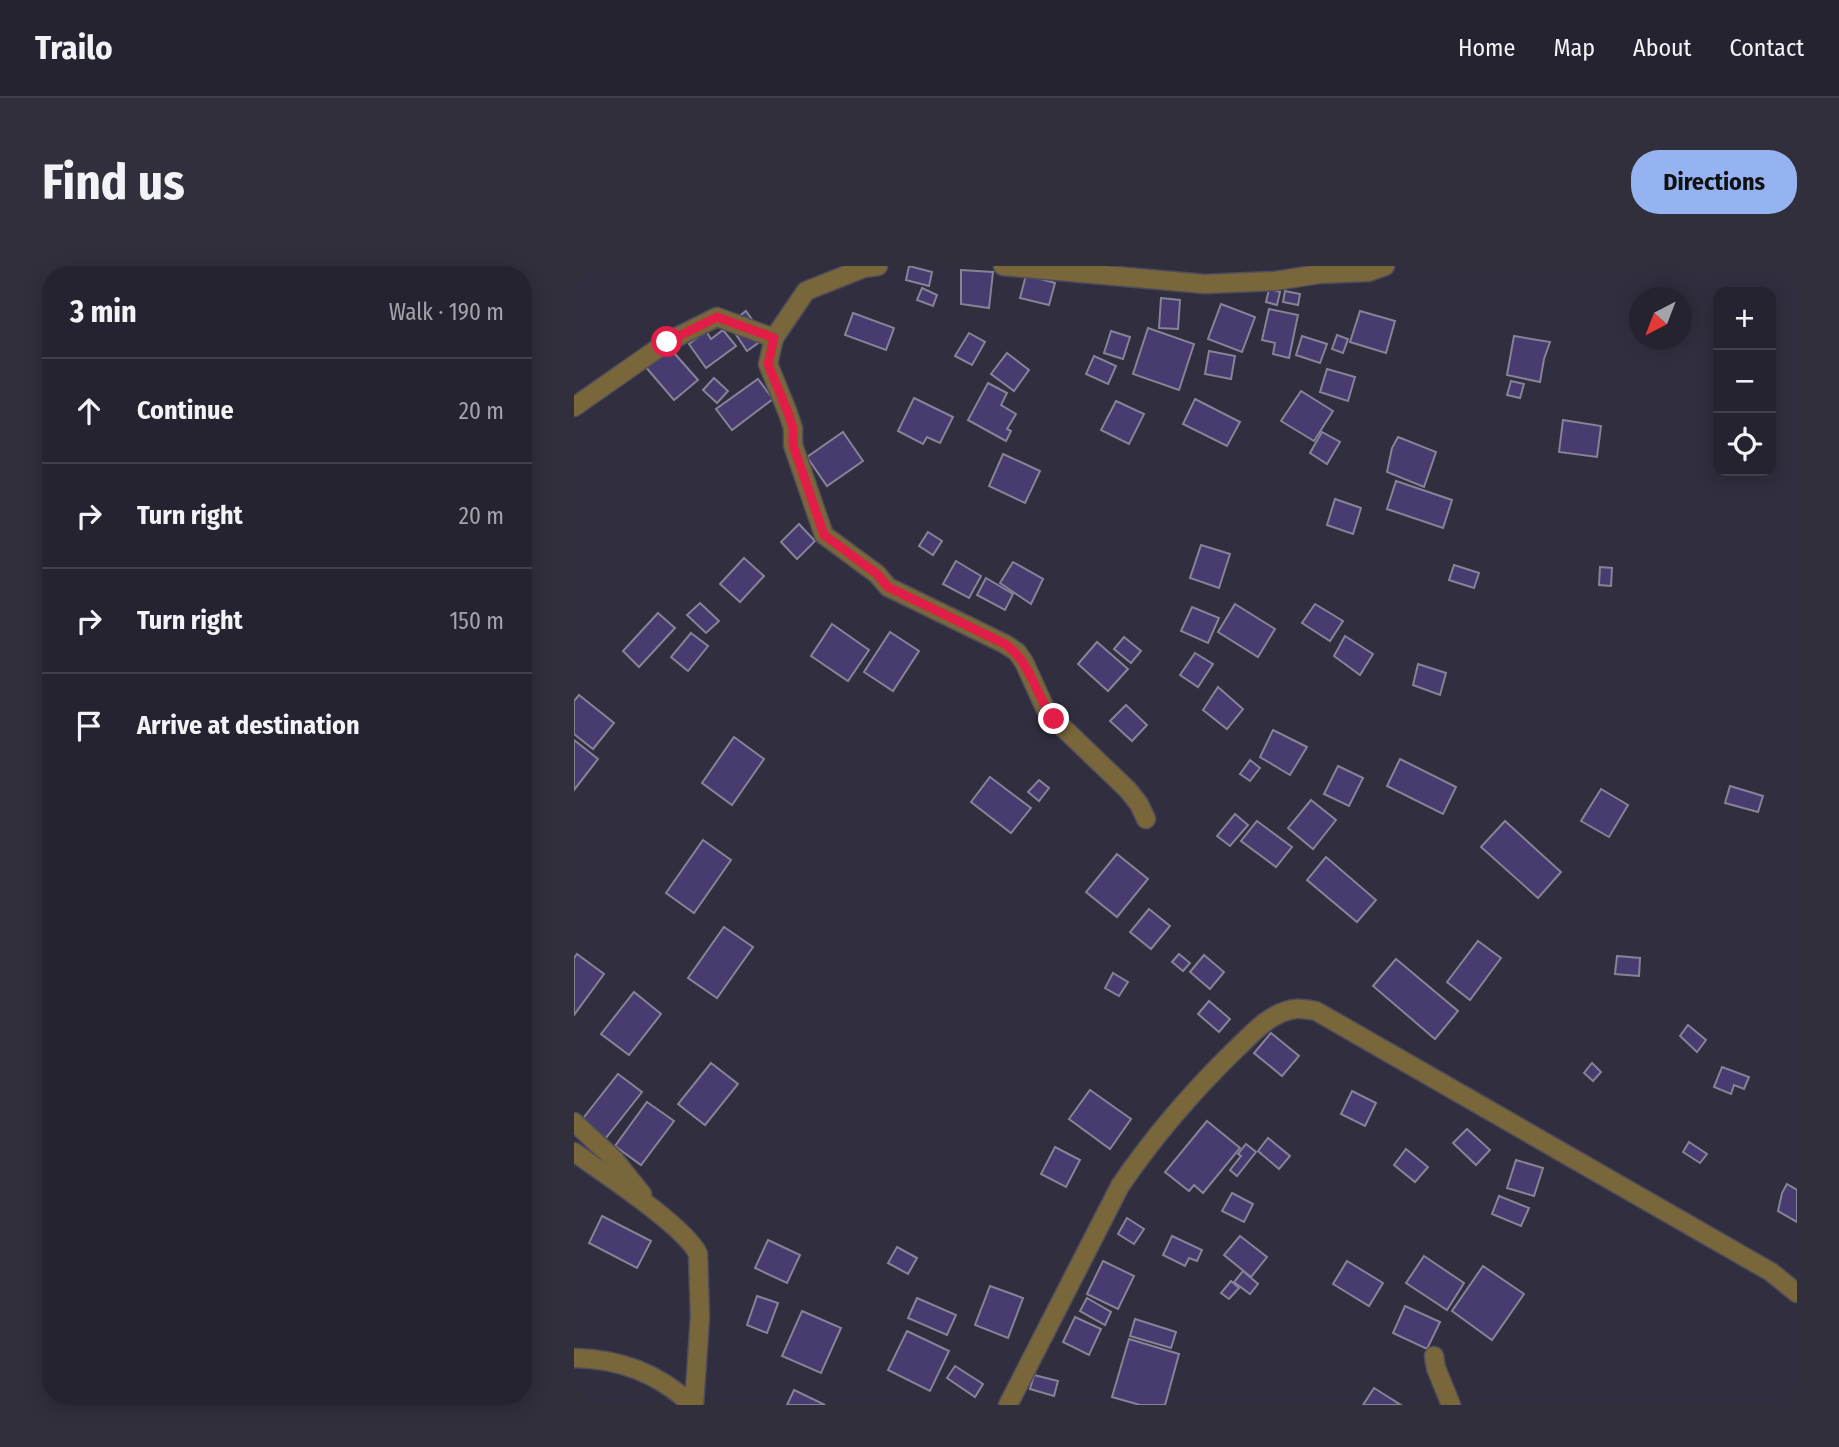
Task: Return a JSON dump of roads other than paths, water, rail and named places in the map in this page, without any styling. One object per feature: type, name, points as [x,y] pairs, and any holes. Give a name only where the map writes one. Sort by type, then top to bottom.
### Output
[{"type":"street","points":[[878,266],[864,268],[806,291],[774,338],[768,364],[793,428],[793,445],[824,535],[877,574],[888,587],[1017,652],[1045,708],[1128,790],[1146,819]]},
{"type":"street","points":[[1003,266],[1205,284],[1275,281],[1319,274],[1368,272],[1385,266]]},
{"type":"street","points":[[574,407],[657,348],[717,317],[774,338]]},
{"type":"street","points":[[1008,1405],[1120,1186],[1143,1153],[1194,1090],[1238,1048],[1268,1020],[1295,1009],[1316,1011],[1771,1272],[1797,1293]]},
{"type":"street","points":[[574,1122],[614,1158],[660,1215]]},
{"type":"street","points":[[574,1152],[686,1236],[698,1254],[699,1317],[693,1405]]},
{"type":"street","points":[[1434,1356],[1451,1405]]},
{"type":"street","points":[[574,1358],[599,1358],[631,1366],[654,1376],[693,1405]]}]
